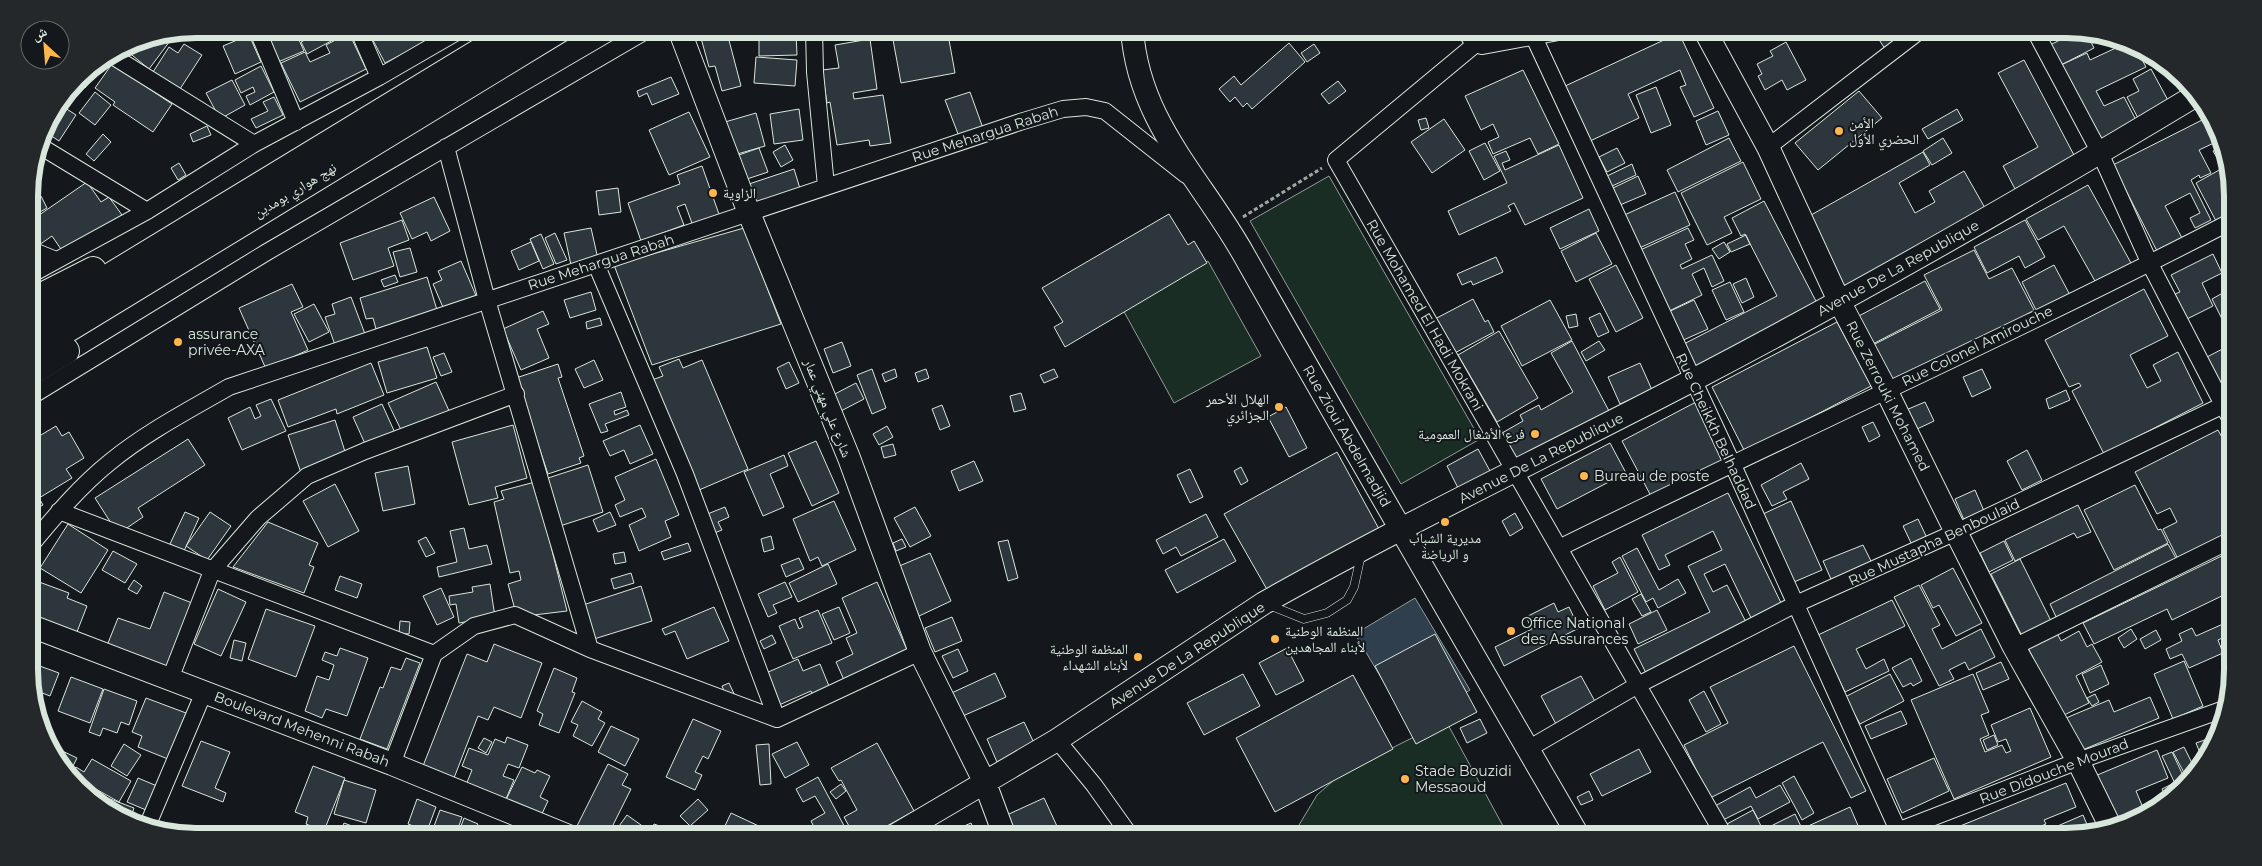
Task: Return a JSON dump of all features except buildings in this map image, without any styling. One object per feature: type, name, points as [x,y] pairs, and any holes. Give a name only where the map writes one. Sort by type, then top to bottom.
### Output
[{"type":"main road","name":"نهج هواري بومدين","points":[[38,347],[191,240],[503,38]]},
{"type":"main road","name":"نهج هواري بومدين","points":[[38,321],[191,240],[544,38]]},
{"type":"main road","name":"شارع علي مهني عمار","points":[[682,38],[749,213],[849,458],[920,652],[985,783],[1002,828]]},
{"type":"main road","name":"Rue Zioui Abdelmadjid","points":[[1133,38],[1139,74],[1159,125],[1227,227],[1574,828]]},
{"type":"main road","name":"Rue Zerrouki Mohamed","points":[[1709,38],[1768,147],[1839,301],[1886,390],[2014,647],[2078,761],[2108,822]]},
{"type":"main road","name":"Avenue De La Republique","points":[[908,828],[1057,740],[1264,603],[1400,529],[1692,380],[1839,301],[2100,153],[2191,98]]},
{"type":"main road","points":[[38,298],[87,272],[191,240]]},
{"type":"main road","points":[[38,368],[114,320],[191,240]]},
{"type":"main road","name":"Boulevard Mehenni Rabah","points":[[37,628],[392,764],[549,828]]},
{"type":"street","points":[[261,38],[296,122]]},
{"type":"street","points":[[362,38],[379,77]]},
{"type":"street","points":[[39,266],[147,211],[254,144],[379,77],[441,38]]},
{"type":"street","points":[[38,392],[267,252],[634,38]]},
{"type":"street","points":[[814,38],[815,72],[826,186]]},
{"type":"street","points":[[1336,160],[1444,68],[1471,38]]},
{"type":"street","name":"Rue Cheikkh Belhaddad","points":[[1534,38],[1732,463],[1896,828]]},
{"type":"street","points":[[1768,147],[1910,38]]},
{"type":"street","points":[[2039,38],[2100,153],[2150,264],[2224,396]]},
{"type":"street","points":[[118,58],[254,144]]},
{"type":"street","name":"Rue Mehargua Rabah","points":[[37,537],[59,511],[110,462],[176,417],[229,387],[826,186],[1063,109],[1086,107],[1105,111],[1198,184]]},
{"type":"street","points":[[446,147],[487,300],[590,649]]},
{"type":"street","points":[[45,149],[147,211]]},
{"type":"street","name":"Rue Mohamed El Hadi Mokrani","points":[[1336,160],[1502,449],[1513,472],[1559,548],[1636,686],[1719,828]]},
{"type":"street","name":"Rue Colonel Amirouche","points":[[1559,548],[1732,463],[2150,264],[2224,226]]},
{"type":"street","points":[[596,264],[685,474],[777,719]]},
{"type":"street","points":[[170,679],[212,571],[258,518],[307,476],[365,451],[516,394]]},
{"type":"street","name":"Rue Mustapha Benboulaid","points":[[1528,749],[1636,686],[1796,604],[1956,532],[2224,405]]},
{"type":"street","points":[[59,511],[212,571],[434,654]]},
{"type":"street","points":[[2014,647],[2224,543]]},
{"type":"street","points":[[392,764],[434,654],[474,626],[515,615],[590,649],[777,719],[920,652]]},
{"type":"street","points":[[149,821],[204,692]]},
{"type":"street","name":"Rue Didouche Mourad","points":[[1914,828],[2078,761],[2218,711]]},
{"type":"street","points":[[1057,740],[1094,785],[1125,828]]},
{"type":"lane","points":[[1264,603],[1304,619],[1327,613],[1347,600],[1354,587],[1362,550]]},
{"type":"path","points":[[1227,227],[1336,160]]},
{"type":"green space","points":[[1329,176],[1480,439],[1401,484],[1250,221]]},
{"type":"green space","points":[[1208,261],[1261,356],[1174,403],[1122,308]]},
{"type":"green space","name":"Stade Bouzidi Messaoud","points":[[1446,721],[1504,828],[1298,828],[1317,795],[1342,773]]},
{"type":"water","points":[[1415,598],[1470,690],[1410,726],[1355,634]]},
{"type":"place","name":"الأمن الحضري الأول","points":[[1839,131]]},
{"type":"place","name":"الزاوية","points":[[713,193]]},
{"type":"place","name":"assurance privée-AXA","points":[[178,342]]},
{"type":"place","name":"الهلال الأحمر الجزائري","points":[[1279,407]]},
{"type":"place","name":"فرع الأشغال العمومية","points":[[1535,434]]},
{"type":"place","name":"Bureau de poste","points":[[1584,476]]},
{"type":"place","name":"مديرية الشباب و الرياضة","points":[[1445,522]]},
{"type":"place","name":"Office National des Assurances","points":[[1511,631]]},
{"type":"place","name":"المنظمة الوطنية لأبناء المجاهدين","points":[[1275,639]]},
{"type":"place","name":"المنظمة الوطنية لأبناء الشهداء","points":[[1138,657]]},
{"type":"place","name":"Stade Bouzidi Messaoud","points":[[1405,779]]}]
